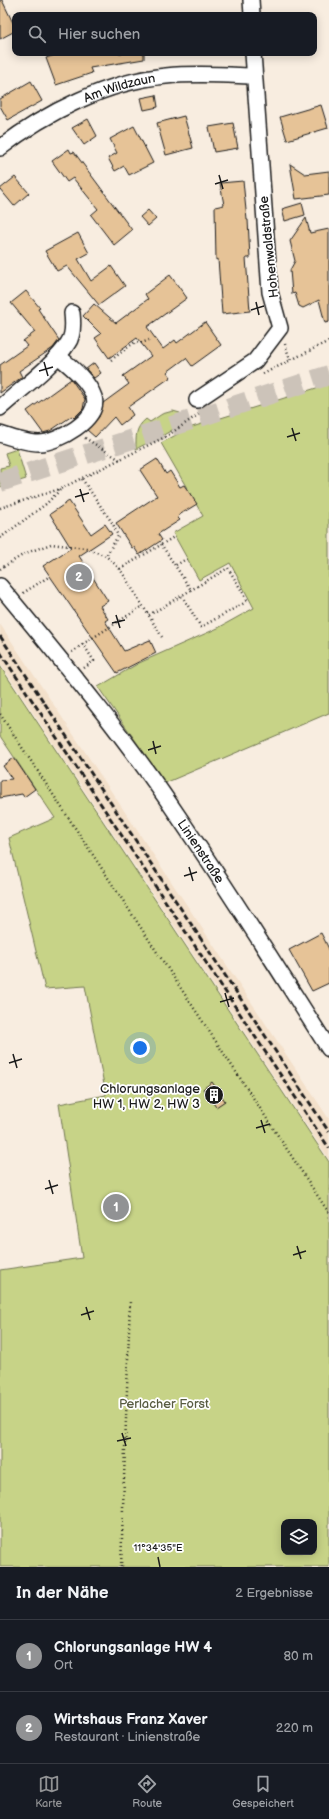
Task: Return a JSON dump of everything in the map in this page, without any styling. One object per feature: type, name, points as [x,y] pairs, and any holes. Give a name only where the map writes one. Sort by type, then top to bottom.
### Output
[{"type":"street","points":[[251,0],[252,12]]},
{"type":"street","name":"Hohenwaldstraße","points":[[196,400],[255,361],[280,328],[270,292],[253,56]]},
{"type":"street","name":"Am Wildzaun","points":[[0,148],[23,130],[45,117],[85,98],[127,83],[164,76],[211,74],[254,76]]},
{"type":"street","points":[[0,408],[58,356],[69,342],[73,325],[72,313]]},
{"type":"street","points":[[0,434],[38,443],[58,439],[73,430],[91,414],[95,399],[90,388],[58,356]]},
{"type":"street","name":"Linienstraße","points":[[0,586],[73,675],[130,748],[178,816],[329,1049]]},
{"type":"path","points":[[111,360],[135,342],[142,343],[149,340]]},
{"type":"path","points":[[73,430],[120,460]]},
{"type":"path","points":[[0,508],[60,489],[167,436]]},
{"type":"path","points":[[82,479],[113,524],[118,536],[106,556]]},
{"type":"path","points":[[0,538],[46,504],[60,489]]},
{"type":"path","points":[[120,569],[174,536]]},
{"type":"path","points":[[0,569],[26,553],[51,544],[86,548],[106,556],[120,569],[162,637]]},
{"type":"path","points":[[161,544],[191,590]]},
{"type":"path","points":[[176,565],[188,558]]},
{"type":"path","points":[[149,615],[228,568],[248,601],[201,628],[182,596]]},
{"type":"path","points":[[12,601],[50,576]]},
{"type":"path","points":[[73,675],[94,661],[83,644],[143,606]]},
{"type":"path","points":[[0,714],[329,1213]]},
{"type":"path","points":[[121,1567],[130,1300]]},
{"type":"shaded area","points":[[0,624],[329,1119],[329,1159],[0,663]]},
{"type":"green space","points":[[329,384],[329,713],[165,783],[98,687],[139,663],[218,628],[254,608],[230,563],[199,580],[173,533],[203,516],[161,443],[189,428]]},
{"type":"green space","points":[[173,411],[180,413],[185,417],[182,422],[170,431],[136,449],[137,432],[142,422],[146,419],[150,422],[162,414]]},
{"type":"green space","points":[[17,449],[26,479],[0,487],[0,468],[9,466],[5,453]]},
{"type":"green space","name":"Perlacher Forst","points":[[0,666],[329,1162],[329,1567],[0,1567],[0,1270],[82,1258],[59,1104],[106,1095],[85,986],[45,989],[9,838],[55,818],[0,736]]},
{"type":"building","points":[[0,0],[2,0],[12,21],[12,33],[0,39]]},
{"type":"building","points":[[52,56],[144,56],[144,59],[90,68],[92,73],[56,85],[46,58]]},
{"type":"building","points":[[31,81],[42,101],[8,120],[0,106],[0,99]]},
{"type":"building","points":[[156,95],[158,107],[144,110],[141,98]]},
{"type":"building","points":[[321,105],[328,128],[287,140],[280,117]]},
{"type":"building","points":[[184,116],[193,148],[166,155],[157,123]]},
{"type":"building","points":[[88,119],[97,136],[84,145],[72,128]]},
{"type":"building","points":[[233,123],[238,148],[214,152],[209,127]]},
{"type":"building","points":[[134,126],[153,163],[129,175],[124,166],[115,171],[108,158],[117,153],[110,139]]},
{"type":"building","points":[[69,149],[71,153],[74,152],[132,230],[114,245],[91,215],[98,209],[73,178],[67,182],[52,161]]},
{"type":"building","points":[[290,164],[305,174],[329,171],[329,195],[296,199]]},
{"type":"building","points":[[15,177],[29,193],[14,206],[0,189]]},
{"type":"building","points":[[243,181],[248,220],[250,258],[246,258],[250,311],[222,314],[218,259],[216,260],[215,207],[224,205],[220,183]]},
{"type":"building","points":[[302,203],[305,215],[285,221],[282,209]]},
{"type":"building","points":[[148,210],[156,219],[148,226],[140,217]]},
{"type":"building","points":[[306,218],[310,233],[329,229],[329,322],[325,323],[319,300],[303,308],[299,306],[295,293],[292,294],[290,270],[295,261],[290,241]]},
{"type":"building","points":[[78,233],[89,253],[78,259],[91,281],[111,266],[125,286],[99,305],[67,266],[57,271],[45,251]]},
{"type":"building","points":[[170,275],[187,298],[147,327],[163,349],[175,340],[177,343],[205,322],[221,345],[192,366],[186,358],[167,372],[171,377],[128,407],[133,415],[120,425],[114,417],[95,437],[87,430],[99,417],[103,403],[129,384],[123,376],[151,356],[137,338],[109,358],[95,338],[101,334],[83,316],[94,304],[116,323],[148,299],[145,294]]},
{"type":"building","points":[[26,291],[40,308],[38,309],[59,340],[53,348],[19,371],[22,377],[0,393],[0,365],[27,346],[23,341],[35,332],[11,303]]},
{"type":"building","points":[[94,363],[101,373],[94,378],[86,369]]},
{"type":"building","points":[[71,379],[85,399],[83,409],[74,418],[72,416],[50,431],[43,433],[27,411]]},
{"type":"building","points":[[157,459],[166,474],[170,471],[180,487],[184,485],[197,504],[179,515],[178,518],[180,520],[158,534],[162,540],[139,555],[134,547],[132,548],[116,523],[157,496],[140,470]]},
{"type":"building","points":[[69,501],[91,534],[105,524],[112,534],[79,556],[108,601],[100,606],[108,619],[105,621],[124,651],[150,640],[156,653],[117,673],[43,566],[71,548],[50,514]]},
{"type":"building","points":[[14,758],[35,789],[24,797],[22,794],[0,798],[0,780],[12,779],[3,766]]},
{"type":"building","points":[[321,933],[329,949],[329,983],[312,991],[289,950]]},
{"type":"building","name":"Chlorungsanlage HW 1, HW 2, HW 3","points":[[212,1082],[225,1101],[216,1107],[203,1089]]},
{"type":"building","points":[[121,1197],[124,1214],[111,1217],[108,1200]]},
{"type":"tunnel","points":[[0,482],[329,375]]},
{"type":"railway","points":[[0,636],[329,1132]]},
{"type":"railway","points":[[0,652],[329,1148]]},
{"type":"place","name":"Wirtshaus Franz Xaver","points":[[79,577]]},
{"type":"place","name":"Chlorungsanlage HW 1, HW 2, HW 3","points":[[214,1095]]},
{"type":"place","name":"Chlorungsanlage HW 4","points":[[116,1207]]}]
